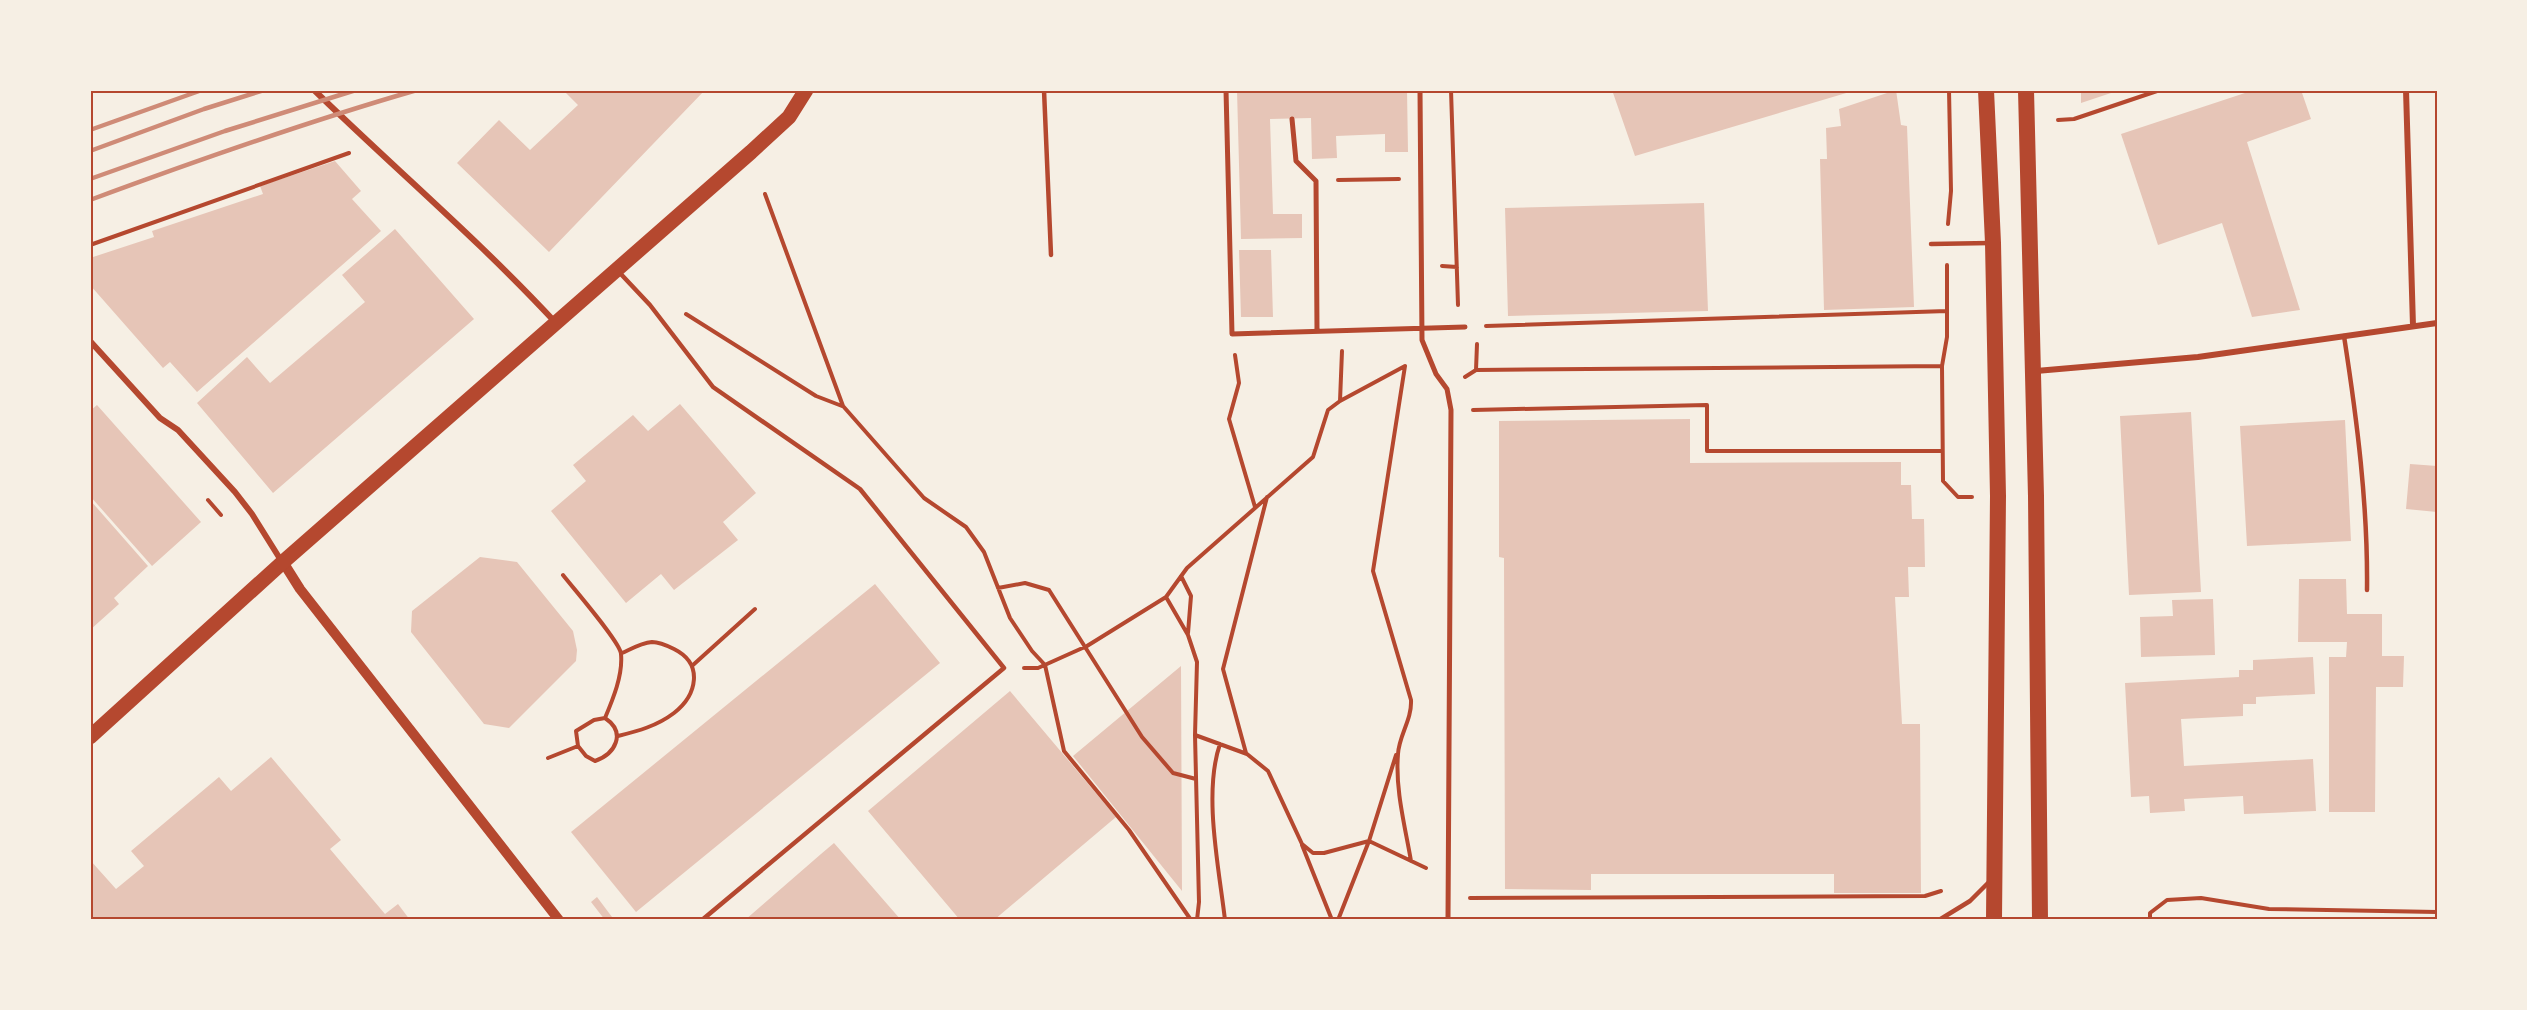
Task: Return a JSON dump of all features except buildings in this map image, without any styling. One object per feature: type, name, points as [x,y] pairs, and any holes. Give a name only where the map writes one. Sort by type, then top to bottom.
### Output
[{"type":"highway","points":[[1986,90],[1993,243],[1998,555],[1994,920]]},
{"type":"highway","points":[[2026,90],[2034,371],[2040,920]]},
{"type":"main road","points":[[90,737],[283,562],[789,117],[806,90]]},
{"type":"street","points":[[314,90],[370,145],[502,266],[555,322]]},
{"type":"street","points":[[1226,90],[1232,334],[1465,327]]},
{"type":"street","points":[[1420,90],[1422,340],[1436,374],[1447,389],[1451,410],[1448,920]]},
{"type":"street","points":[[2406,90],[2413,326]]},
{"type":"street","points":[[1292,119],[1296,161],[1316,181],[1317,330]]},
{"type":"street","points":[[2034,371],[2198,357],[2437,323]]},
{"type":"street","points":[[90,341],[160,418],[178,430],[235,492],[252,514],[300,589],[559,920]]},
{"type":"lane","points":[[1044,90],[1051,255]]},
{"type":"lane","points":[[1931,244],[1993,243]]},
{"type":"lane","points":[[616,269],[650,305],[713,387],[860,489],[1004,668],[702,920]]},
{"type":"lane","points":[[2344,336],[2356,420],[2366,522],[2367,590]]},
{"type":"lane","points":[[1939,920],[1970,901],[1994,878]]},
{"type":"path","points":[[1451,90],[1458,327]]},
{"type":"path","points":[[1949,90],[1951,191],[1947,245],[1947,337],[1942,366],[1942,452],[1943,481],[1958,497]]},
{"type":"path","points":[[2058,120],[2073,119],[2160,90]]},
{"type":"path","points":[[90,245],[370,145]]},
{"type":"path","points":[[1316,181],[1454,178]]},
{"type":"path","points":[[765,194],[843,406],[924,498],[966,527],[984,552],[1010,618],[1032,651],[1045,665],[1064,751],[1129,830],[1191,920]]},
{"type":"path","points":[[679,309],[816,396],[843,406]]},
{"type":"path","points":[[1465,327],[1947,311]]},
{"type":"path","points":[[1476,370],[1479,327]]},
{"type":"path","points":[[1340,401],[1342,330]]},
{"type":"path","points":[[1232,334],[1239,383],[1228,419],[1255,508]]},
{"type":"path","points":[[1338,920],[1369,842],[1412,712],[1412,700],[1373,571],[1405,366],[1422,340]]},
{"type":"path","points":[[1029,669],[1045,665],[1087,646],[1166,597],[1187,568],[1313,457],[1328,411],[1340,401],[1405,366]]},
{"type":"path","points":[[1447,389],[1476,370],[1942,366]]},
{"type":"path","points":[[1451,410],[1707,405],[1707,451],[1942,452]]},
{"type":"path","points":[[1246,754],[1223,669],[1267,497]]},
{"type":"path","points":[[563,575],[619,645],[621,653],[615,693],[605,718]]},
{"type":"path","points":[[1181,576],[1191,596],[1188,635]]},
{"type":"path","points":[[998,588],[1025,583],[1049,590],[1150,746],[1173,773],[1196,779]]},
{"type":"path","points":[[1166,597],[1188,635],[1197,662],[1197,920]]},
{"type":"path","points":[[693,665],[755,609]]},
{"type":"path","points":[[618,736],[649,728],[676,712],[689,696],[695,675],[693,665],[680,652],[655,642],[645,643],[621,653]]},
{"type":"path","points":[[605,718],[614,726],[618,736],[617,743],[611,752],[595,761],[586,756],[578,746],[576,731],[594,720],[605,718]]},
{"type":"path","points":[[1196,735],[1246,754],[1269,771],[1302,844],[1332,920]]},
{"type":"path","points":[[1220,744],[1215,759],[1213,826],[1225,920]]},
{"type":"path","points":[[548,758],[578,746]]},
{"type":"path","points":[[1398,752],[1398,787],[1411,861]]},
{"type":"path","points":[[1302,844],[1313,853],[1324,853],[1369,842],[1448,877]]},
{"type":"path","points":[[1448,898],[1926,896],[1947,887]]},
{"type":"path","points":[[2150,920],[2150,913],[2166,900],[2201,898],[2269,909],[2437,912]]},
{"type":"railway","points":[[90,130],[202,90]]},
{"type":"railway","points":[[90,151],[204,109],[264,90]]},
{"type":"railway","points":[[90,179],[225,131],[356,90]]},
{"type":"railway","points":[[90,200],[252,142],[417,90]]}]
